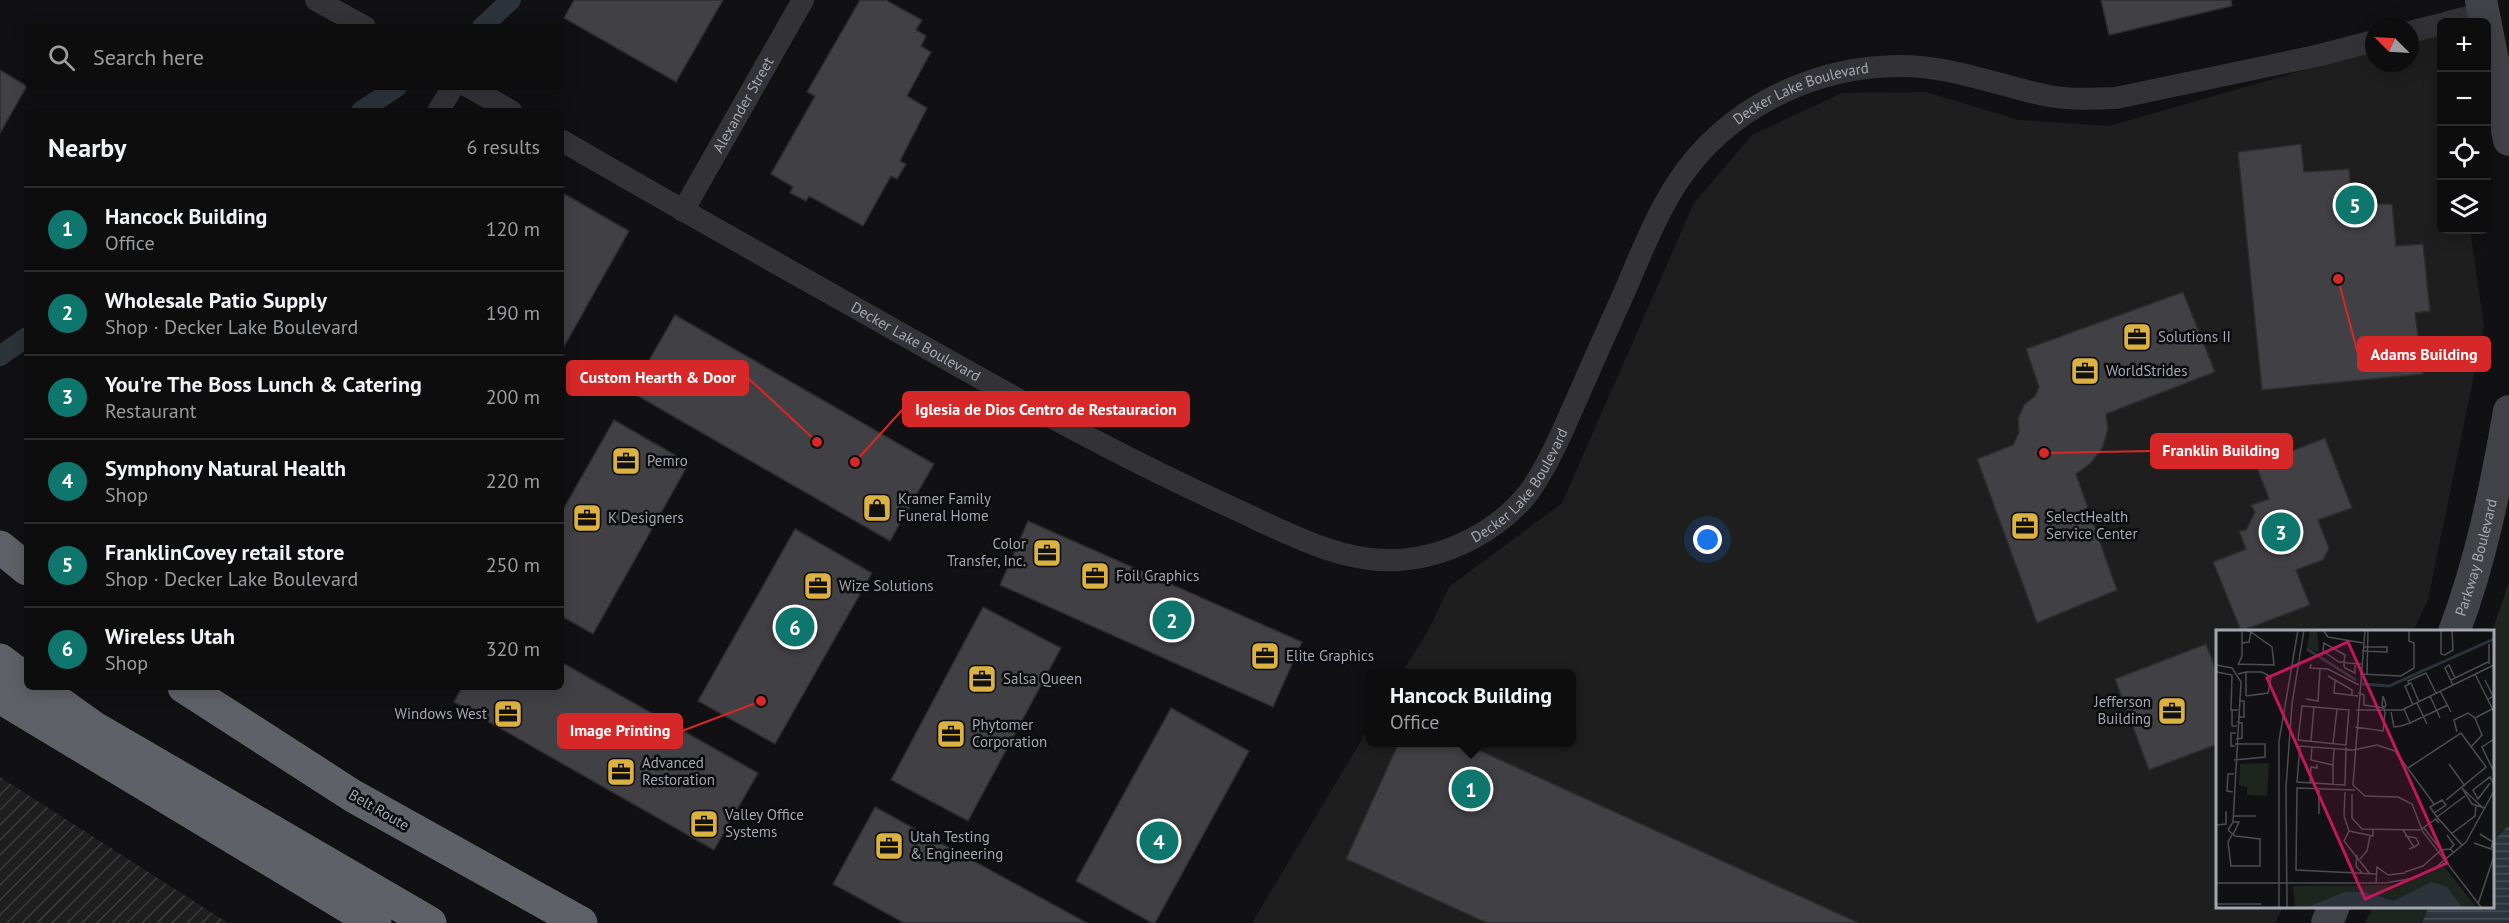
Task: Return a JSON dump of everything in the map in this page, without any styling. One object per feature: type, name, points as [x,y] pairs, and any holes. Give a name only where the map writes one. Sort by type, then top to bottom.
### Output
[{"type":"highway","points":[[0,547],[24,567]]},
{"type":"highway","points":[[0,564],[24,580]]},
{"type":"highway","points":[[0,660],[24,678]]},
{"type":"highway","points":[[41,690],[93,727],[430,923]]},
{"type":"highway","name":"Belt Route","points":[[189,690],[353,796],[581,923]]},
{"type":"highway","points":[[0,697],[375,923]]},
{"type":"street","points":[[316,0],[360,24]]},
{"type":"street","name":"Alexander Street","points":[[683,211],[803,0]]},
{"type":"street","points":[[2460,18],[2492,7],[2509,140]]},
{"type":"street","points":[[2419,30],[2437,25]]},
{"type":"street","name":"Decker Lake Boulevard","points":[[564,142],[1046,417],[1145,468],[1330,550],[1373,560],[1400,560],[1432,555],[1473,539],[1507,515],[1528,493],[1547,464],[1654,223],[1674,188],[1694,159],[1718,135],[1771,97],[1826,75],[1861,68],[1902,66],[1938,69],[2046,95],[2088,99],[2116,98],[2316,56],[2365,43]]},
{"type":"street","points":[[440,108],[451,90]]},
{"type":"street","points":[[474,90],[506,108]]},
{"type":"street","name":"Parkway Boulevard","points":[[2455,630],[2478,559],[2491,507],[2509,411]]},
{"type":"street","points":[[2327,923],[2333,908]]},
{"type":"shaded area","points":[[2437,31],[2437,234],[2471,234],[2484,326],[2428,600],[2414,630],[2216,630],[2216,908],[2282,908],[2275,923],[1252,923],[1366,733],[1366,747],[1576,747],[1576,669],[1404,669],[1430,627],[1449,587],[1562,503],[1694,203],[1752,135],[1842,93],[1926,92],[2019,120],[2109,126],[2365,53],[2365,72],[2419,72],[2419,36]]},
{"type":"shaded area","points":[[2509,582],[2509,923],[2365,923],[2372,908],[2494,908],[2493,630]]},
{"type":"shaded area","points":[[0,777],[228,923],[0,923]]},
{"type":"shaded area","points":[[2509,825],[2509,923],[2422,923],[2429,908],[2494,908],[2494,840]]},
{"type":"building","points":[[574,0],[723,0],[676,82],[564,18]]},
{"type":"building","points":[[860,0],[886,0],[922,20],[916,30],[926,36],[921,46],[931,52],[907,96],[927,108],[900,161],[906,164],[897,179],[891,176],[863,226],[809,196],[806,201],[790,193],[793,187],[771,174],[815,96],[807,92]]},
{"type":"building","points":[[2101,0],[2231,0],[2232,6],[2109,35]]},
{"type":"building","points":[[0,70],[24,84],[25,90],[0,133]]},
{"type":"building","points":[[2301,144],[2304,172],[2349,169],[2350,186],[2361,196],[2373,204],[2392,204],[2396,246],[2423,244],[2430,311],[2415,313],[2423,374],[2262,390],[2238,152]]},
{"type":"building","points":[[564,194],[629,231],[564,347]]},
{"type":"building","points":[[2183,292],[2215,372],[2106,414],[2108,429],[2103,447],[2091,463],[2076,474],[2117,590],[2037,623],[1977,459],[2013,445],[2019,432],[2018,419],[2024,405],[2035,396],[2039,387],[2026,349]]},
{"type":"building","points":[[675,315],[934,464],[890,541],[631,392]]},
{"type":"building","points":[[614,420],[689,463],[593,634],[564,618],[564,508]]},
{"type":"building","points":[[2325,438],[2352,508],[2318,520],[2329,548],[2323,560],[2296,570],[2310,605],[2241,630],[2213,562],[2246,549],[2239,531],[2246,530],[2255,512],[2251,505],[2269,499],[2256,465]]},
{"type":"building","points":[[1028,521],[1302,642],[1273,707],[1000,585]]},
{"type":"building","points":[[795,529],[872,573],[775,744],[698,701]]},
{"type":"building","points":[[983,607],[1061,648],[968,821],[891,780]]},
{"type":"building","name":"Jefferson Building","points":[[2206,644],[2216,670],[2216,745],[2149,770],[2115,679]]},
{"type":"building","points":[[564,664],[758,773],[714,850],[454,702],[460,690],[564,690]]},
{"type":"building","points":[[1171,708],[1249,751],[1155,923],[1152,923],[1076,881]]},
{"type":"building","points":[[1397,747],[1472,747],[1859,923],[1487,923],[1346,859]]},
{"type":"building","points":[[875,807],[1087,923],[904,923],[833,884]]},
{"type":"waterway","points":[[485,24],[511,0]]},
{"type":"waterway","points":[[366,108],[392,90]]},
{"type":"waterway","points":[[0,356],[24,339]]},
{"type":"place","name":"FranklinCovey retail store","points":[[2355,205]]},
{"type":"place","name":"Adams Building","points":[[2338,279]]},
{"type":"place","name":"Solutions II","points":[[2137,337]]},
{"type":"place","name":"WorldStrides","points":[[2085,371]]},
{"type":"place","name":"Custom Hearth & Door","points":[[817,442]]},
{"type":"place","name":"Franklin Building","points":[[2044,453]]},
{"type":"place","name":"Pemro","points":[[626,461]]},
{"type":"place","name":"Iglesia de Dios Centro de Restauracion","points":[[855,462]]},
{"type":"place","name":"Kramer Family Funeral Home","points":[[877,508]]},
{"type":"place","name":"K Designers","points":[[587,518]]},
{"type":"place","name":"SelectHealth Service Center","points":[[2025,526]]},
{"type":"place","name":"You're The Boss Lunch & Catering","points":[[2281,532]]},
{"type":"place","name":"Color Transfer, Inc.","points":[[1047,553]]},
{"type":"place","name":"Foil Graphics","points":[[1095,576]]},
{"type":"place","name":"Wize Solutions","points":[[818,586]]},
{"type":"place","name":"Wholesale Patio Supply","points":[[1172,620]]},
{"type":"place","name":"Wireless Utah","points":[[795,627]]},
{"type":"place","name":"Elite Graphics","points":[[1265,656]]},
{"type":"place","name":"Salsa Queen","points":[[982,679]]},
{"type":"place","name":"Image Printing","points":[[761,701]]},
{"type":"place","name":"Jefferson Building","points":[[2172,711]]},
{"type":"place","name":"Windows West","points":[[508,714]]},
{"type":"place","name":"Phytomer Corporation","points":[[951,734]]},
{"type":"place","name":"Advanced Restoration","points":[[621,772]]},
{"type":"place","name":"Hancock Building","points":[[1471,789]]},
{"type":"place","name":"Valley Office Systems","points":[[704,824]]},
{"type":"place","name":"Symphony Natural Health","points":[[1159,841]]},
{"type":"place","name":"Utah Testing & Engineering","points":[[889,846]]}]
